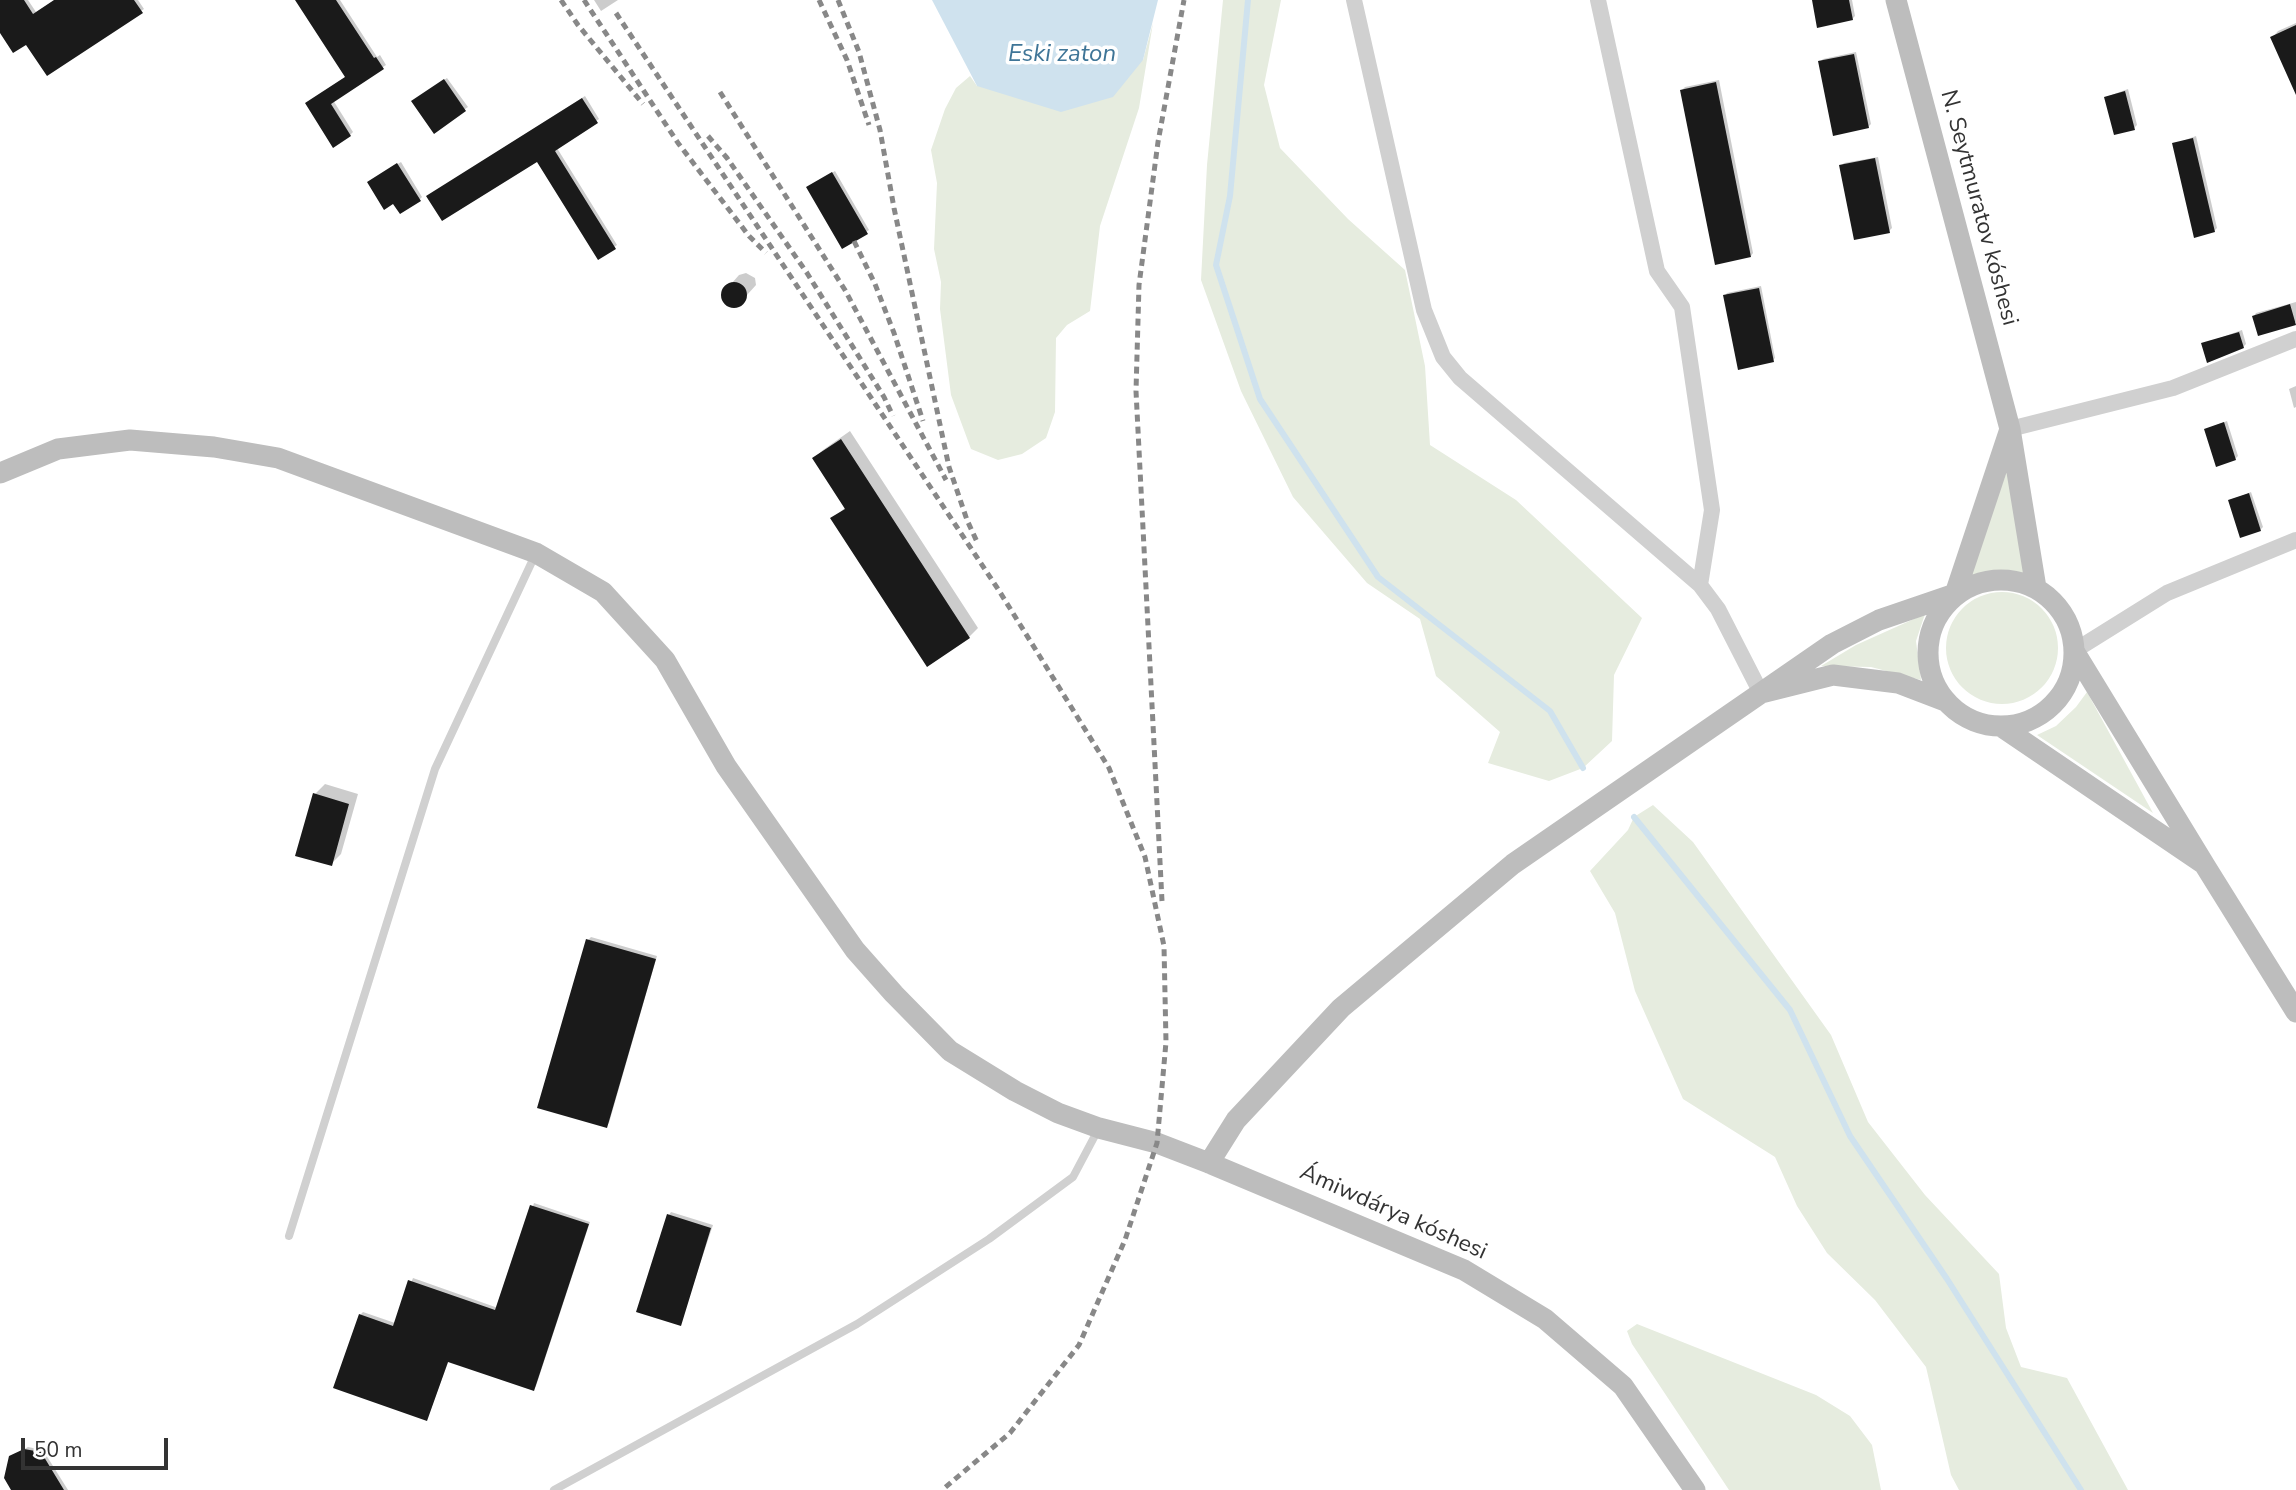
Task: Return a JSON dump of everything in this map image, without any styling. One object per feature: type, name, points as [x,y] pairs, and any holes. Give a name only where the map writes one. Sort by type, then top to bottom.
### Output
[{"type":"street","points":[[1354,0],[1424,310],[1443,357],[1460,378],[1700,585],[1718,609],[1762,693]]},
{"type":"street","points":[[1598,0],[1657,271],[1682,307],[1712,510],[1700,585]]},
{"type":"street","name":"N. Seytmuratov kóshesi","points":[[1896,0],[2010,429],[2036,589]]},
{"type":"street","points":[[1209,1163],[1236,1120],[1341,1008],[1513,864],[1844,638],[1880,620],[1955,594],[1973,585],[1994,580],[2016,581],[2036,589],[2051,600],[2063,615],[2071,632],[2074,651],[2071,674],[2061,695],[2045,712],[2025,723],[2002,727],[1981,724],[1961,715],[1945,701],[1933,681],[1928,658],[1930,635],[1939,614],[1955,594],[2010,429],[2173,388],[2296,339]]},
{"type":"street","name":"Ámiwdárya kóshesi","points":[[0,473],[58,449],[130,440],[214,447],[278,458],[536,553],[603,592],[665,660],[726,766],[855,950],[950,1051],[1015,1091],[1058,1113],[1099,1128],[1157,1143],[1209,1163],[1464,1270],[1545,1319],[1623,1386],[1695,1490]]},
{"type":"street","points":[[2074,651],[2167,593],[2296,540]]},
{"type":"street","points":[[2074,651],[2296,1012]]},
{"type":"street","points":[[1762,693],[1833,675],[1898,683],[1945,701]]},
{"type":"street","points":[[2002,727],[2204,864]]},
{"type":"lane","points":[[289,1236],[435,769],[536,553]]},
{"type":"lane","points":[[554,1490],[857,1324],[989,1239],[1073,1177],[1099,1128]]},
{"type":"shaded area","points":[[1223,0],[1281,0],[1264,85],[1280,148],[1348,219],[1405,270],[1425,366],[1430,445],[1516,500],[1642,618],[1614,675],[1612,741],[1583,768],[1549,781],[1488,763],[1500,732],[1436,676],[1420,619],[1367,583],[1293,497],[1241,391],[1201,280],[1207,165]]},
{"type":"shaded area","points":[[1153,23],[1139,108],[1100,226],[1090,311],[1067,325],[1056,338],[1055,412],[1046,438],[1022,454],[998,460],[971,449],[951,395],[940,309],[941,282],[934,249],[937,183],[931,150],[945,109],[956,88],[970,76],[977,86],[1143,60]]},
{"type":"shaded area","points":[[2008,468],[2027,576],[2009,572],[1986,572],[1969,576]]},
{"type":"shaded area","points":[[2002,592],[2024,596],[2042,608],[2054,626],[2058,648],[2054,670],[2042,688],[2024,700],[2002,704],[1980,700],[1962,688],[1950,670],[1946,648],[1950,626],[1962,608],[1980,596]]},
{"type":"shaded area","points":[[1925,614],[1916,641],[1921,680],[1871,667],[1821,666],[1856,645]]},
{"type":"shaded area","points":[[2087,692],[2153,813],[2037,735],[2056,726]]},
{"type":"shaded area","points":[[1653,805],[1693,842],[1831,1035],[1868,1122],[1925,1195],[1999,1274],[2006,1328],[2021,1367],[2067,1378],[2128,1490],[1959,1490],[1951,1475],[1926,1367],[1875,1300],[1827,1253],[1797,1206],[1775,1157],[1683,1099],[1635,991],[1615,913],[1590,871],[1628,830],[1634,817]]},
{"type":"shaded area","points":[[1637,1324],[1816,1395],[1850,1416],[1872,1445],[1881,1490],[1729,1490],[1632,1344],[1627,1331]]},
{"type":"water","name":"Eski zaton","points":[[932,0],[1158,0],[1143,60],[1113,97],[1061,112],[977,86]]},
{"type":"building","points":[[0,0],[24,0],[33,14],[54,0],[134,0],[143,13],[47,76],[26,45],[13,53],[0,33]]},
{"type":"building","points":[[295,0],[336,0],[384,69],[331,104],[351,136],[333,148],[305,103],[345,77]]},
{"type":"building","points":[[1812,0],[1849,0],[1853,20],[1817,28]]},
{"type":"building","points":[[2296,25],[2296,95],[2270,37]]},
{"type":"building","points":[[1854,54],[1869,128],[1833,136],[1818,61]]},
{"type":"building","points":[[444,79],[466,111],[434,134],[411,101]]},
{"type":"building","points":[[1716,82],[1751,257],[1715,265],[1680,90]]},
{"type":"building","points":[[2125,91],[2135,130],[2114,135],[2104,97]]},
{"type":"building","points":[[582,98],[598,123],[555,151],[616,249],[598,260],[537,162],[442,221],[426,196]]},
{"type":"building","points":[[2193,138],[2215,232],[2194,238],[2172,143]]},
{"type":"building","points":[[1875,158],[1890,233],[1854,240],[1839,165]]},
{"type":"building","points":[[397,163],[421,201],[400,214],[393,204],[384,210],[367,182]]},
{"type":"building","points":[[832,172],[868,234],[842,249],[806,187]]},
{"type":"building","points":[[734,282],[743,286],[747,295],[743,304],[734,308],[725,304],[721,295],[725,286]]},
{"type":"building","points":[[1759,288],[1774,362],[1738,370],[1723,295]]},
{"type":"building","points":[[2290,304],[2296,325],[2258,336],[2252,316]]},
{"type":"building","points":[[2239,332],[2244,348],[2207,363],[2201,343]]},
{"type":"building","points":[[2224,422],[2236,460],[2216,467],[2204,429]]},
{"type":"building","points":[[841,439],[970,638],[927,667],[830,518],[845,509],[812,458]]},
{"type":"building","points":[[2249,493],[2261,531],[2240,538],[2228,500]]},
{"type":"building","points":[[313,793],[349,804],[332,866],[295,856]]},
{"type":"building","points":[[586,939],[656,959],[607,1128],[537,1108]]},
{"type":"building","points":[[530,1205],[589,1224],[534,1391],[448,1362],[427,1421],[333,1388],[359,1314],[393,1326],[408,1280],[495,1310]]},
{"type":"building","points":[[667,1214],[711,1228],[681,1326],[636,1312]]},
{"type":"building","points":[[24,1449],[41,1452],[64,1490],[11,1490],[4,1478],[9,1456]]},
{"type":"waterway","points":[[1248,0],[1230,196],[1216,265],[1260,399],[1378,577],[1550,711],[1583,768]]},
{"type":"waterway","points":[[1634,817],[1790,1010],[1850,1136],[1947,1279],[2081,1490]]},
{"type":"railway","points":[[561,0],[578,25],[643,104]]},
{"type":"railway","points":[[584,0],[678,143],[749,236],[766,253]]},
{"type":"railway","points":[[819,0],[847,60],[869,125]]},
{"type":"railway","points":[[838,0],[859,52],[880,130],[949,467],[978,544]]},
{"type":"railway","points":[[1162,901],[1136,391],[1139,285],[1158,142],[1184,0]]},
{"type":"railway","points":[[616,13],[998,589],[1109,768],[1145,857],[1164,946],[1166,1042],[1157,1143],[1125,1240],[1079,1345],[1010,1433],[942,1490]]},
{"type":"railway","points":[[720,92],[845,290],[946,480]]},
{"type":"railway","points":[[708,136],[727,158],[807,273],[893,416]]},
{"type":"railway","points":[[854,241],[875,284],[894,333],[923,421]]}]
